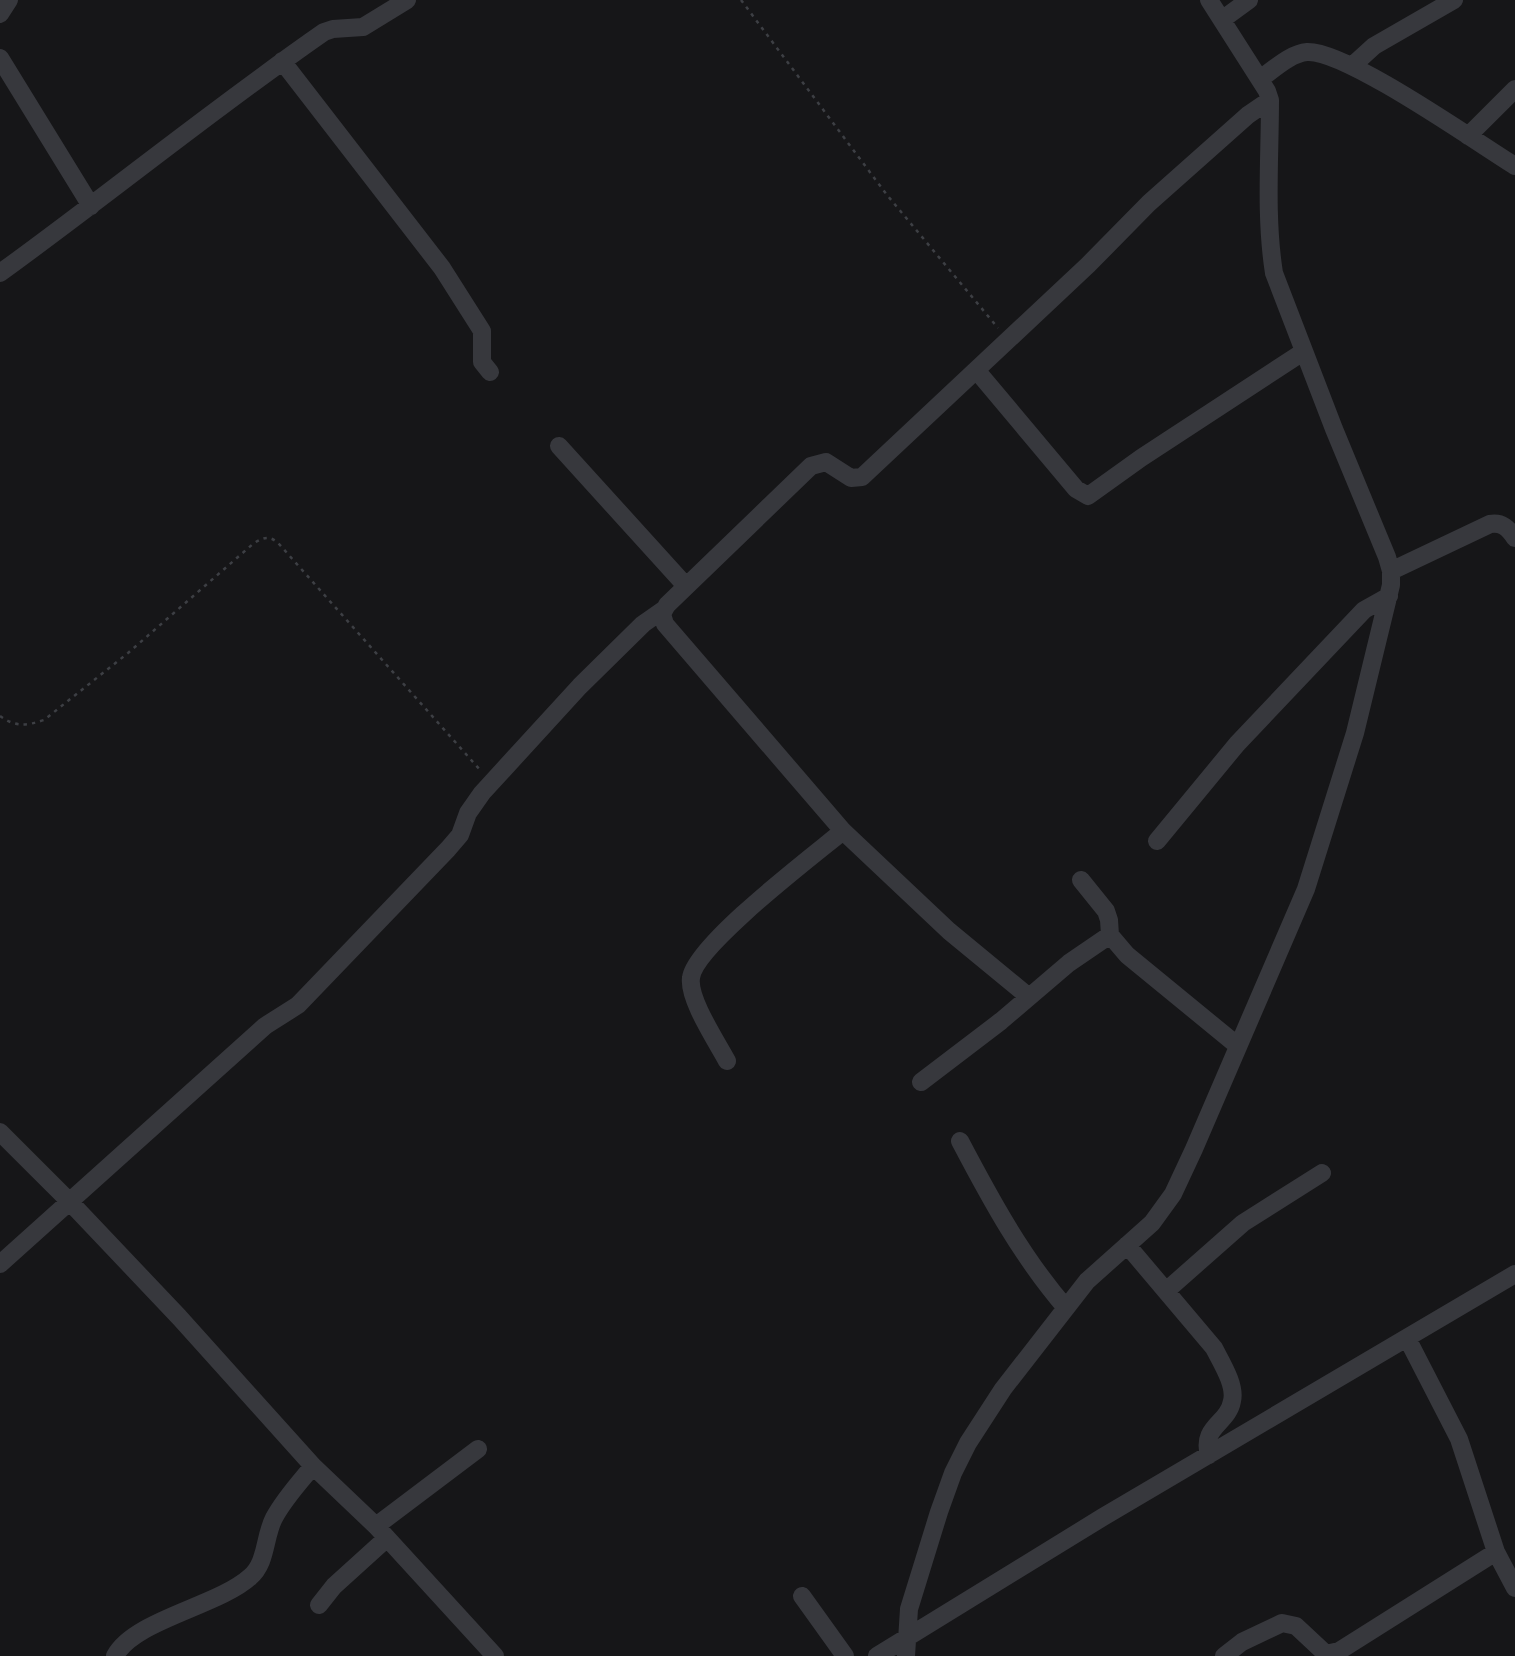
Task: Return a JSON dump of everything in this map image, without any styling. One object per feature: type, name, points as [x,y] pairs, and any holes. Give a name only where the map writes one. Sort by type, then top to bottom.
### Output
[{"type":"street","points":[[0,14],[9,0]]},
{"type":"street","points":[[0,273],[195,124],[324,32],[363,27],[407,0]]},
{"type":"street","points":[[907,1647],[909,1609],[939,1512],[963,1453],[1003,1389],[1087,1281],[1152,1223],[1173,1194],[1306,889],[1355,733],[1388,596],[1391,571],[1274,273],[1268,190],[1270,100],[1260,79],[1209,0]]},
{"type":"street","points":[[1223,19],[1250,0]]},
{"type":"street","points":[[1352,66],[1374,46],[1454,0]]},
{"type":"street","points":[[1260,79],[1297,54],[1307,52],[1352,66],[1515,166]]},
{"type":"street","points":[[0,58],[91,206]]},
{"type":"street","points":[[282,61],[442,268],[482,331],[482,362],[490,372]]},
{"type":"street","points":[[1468,136],[1515,89]]},
{"type":"street","points":[[0,1264],[265,1026],[298,1005],[449,849],[460,835],[473,805],[580,686],[643,624],[663,610],[811,466],[826,462],[851,478],[862,477],[977,371],[1149,203],[1248,115],[1270,100]]},
{"type":"street","points":[[977,371],[1076,489],[1088,496],[1141,457],[1303,352]]},
{"type":"street","points":[[559,446],[686,586]]},
{"type":"street","points":[[1391,571],[1490,524],[1498,523],[1504,526],[1515,538]]},
{"type":"street","points":[[1157,841],[1237,744],[1364,610],[1388,596]]},
{"type":"street","points":[[663,610],[662,619],[665,624],[843,831],[949,931],[1029,996]]},
{"type":"street","points":[[727,1061],[694,998],[691,979],[695,966],[726,930],[843,831]]},
{"type":"street","points":[[1081,880],[1106,911],[1110,920],[1110,935],[1127,955],[1238,1046]]},
{"type":"street","points":[[921,1082],[1001,1021],[1083,952],[1110,935]]},
{"type":"street","points":[[0,1132],[69,1201],[187,1326],[313,1466],[381,1532],[495,1656]]},
{"type":"street","points":[[960,1141],[994,1207],[1025,1256],[1066,1308]]},
{"type":"street","points":[[1166,1292],[1243,1223],[1322,1172]]},
{"type":"street","points":[[1127,1245],[1214,1348],[1232,1391],[1233,1401],[1228,1411],[1208,1436],[1206,1445],[1209,1455]]},
{"type":"street","points":[[877,1656],[907,1647],[1209,1455],[1515,1274]]},
{"type":"street","points":[[1407,1338],[1459,1439],[1496,1552],[1515,1588]]},
{"type":"street","points":[[320,1605],[381,1532],[478,1449]]},
{"type":"street","points":[[115,1656],[127,1643],[158,1623],[225,1594],[250,1577],[259,1567],[272,1521],[313,1466]]},
{"type":"street","points":[[1224,1656],[1242,1642],[1282,1623],[1296,1626],[1326,1654],[1339,1651],[1496,1552]]},
{"type":"street","points":[[802,1596],[845,1656]]},
{"type":"path","points":[[741,0],[887,195],[1009,340]]},
{"type":"path","points":[[0,716],[17,726],[44,720],[128,653],[254,543],[266,537],[279,544],[492,783]]}]
